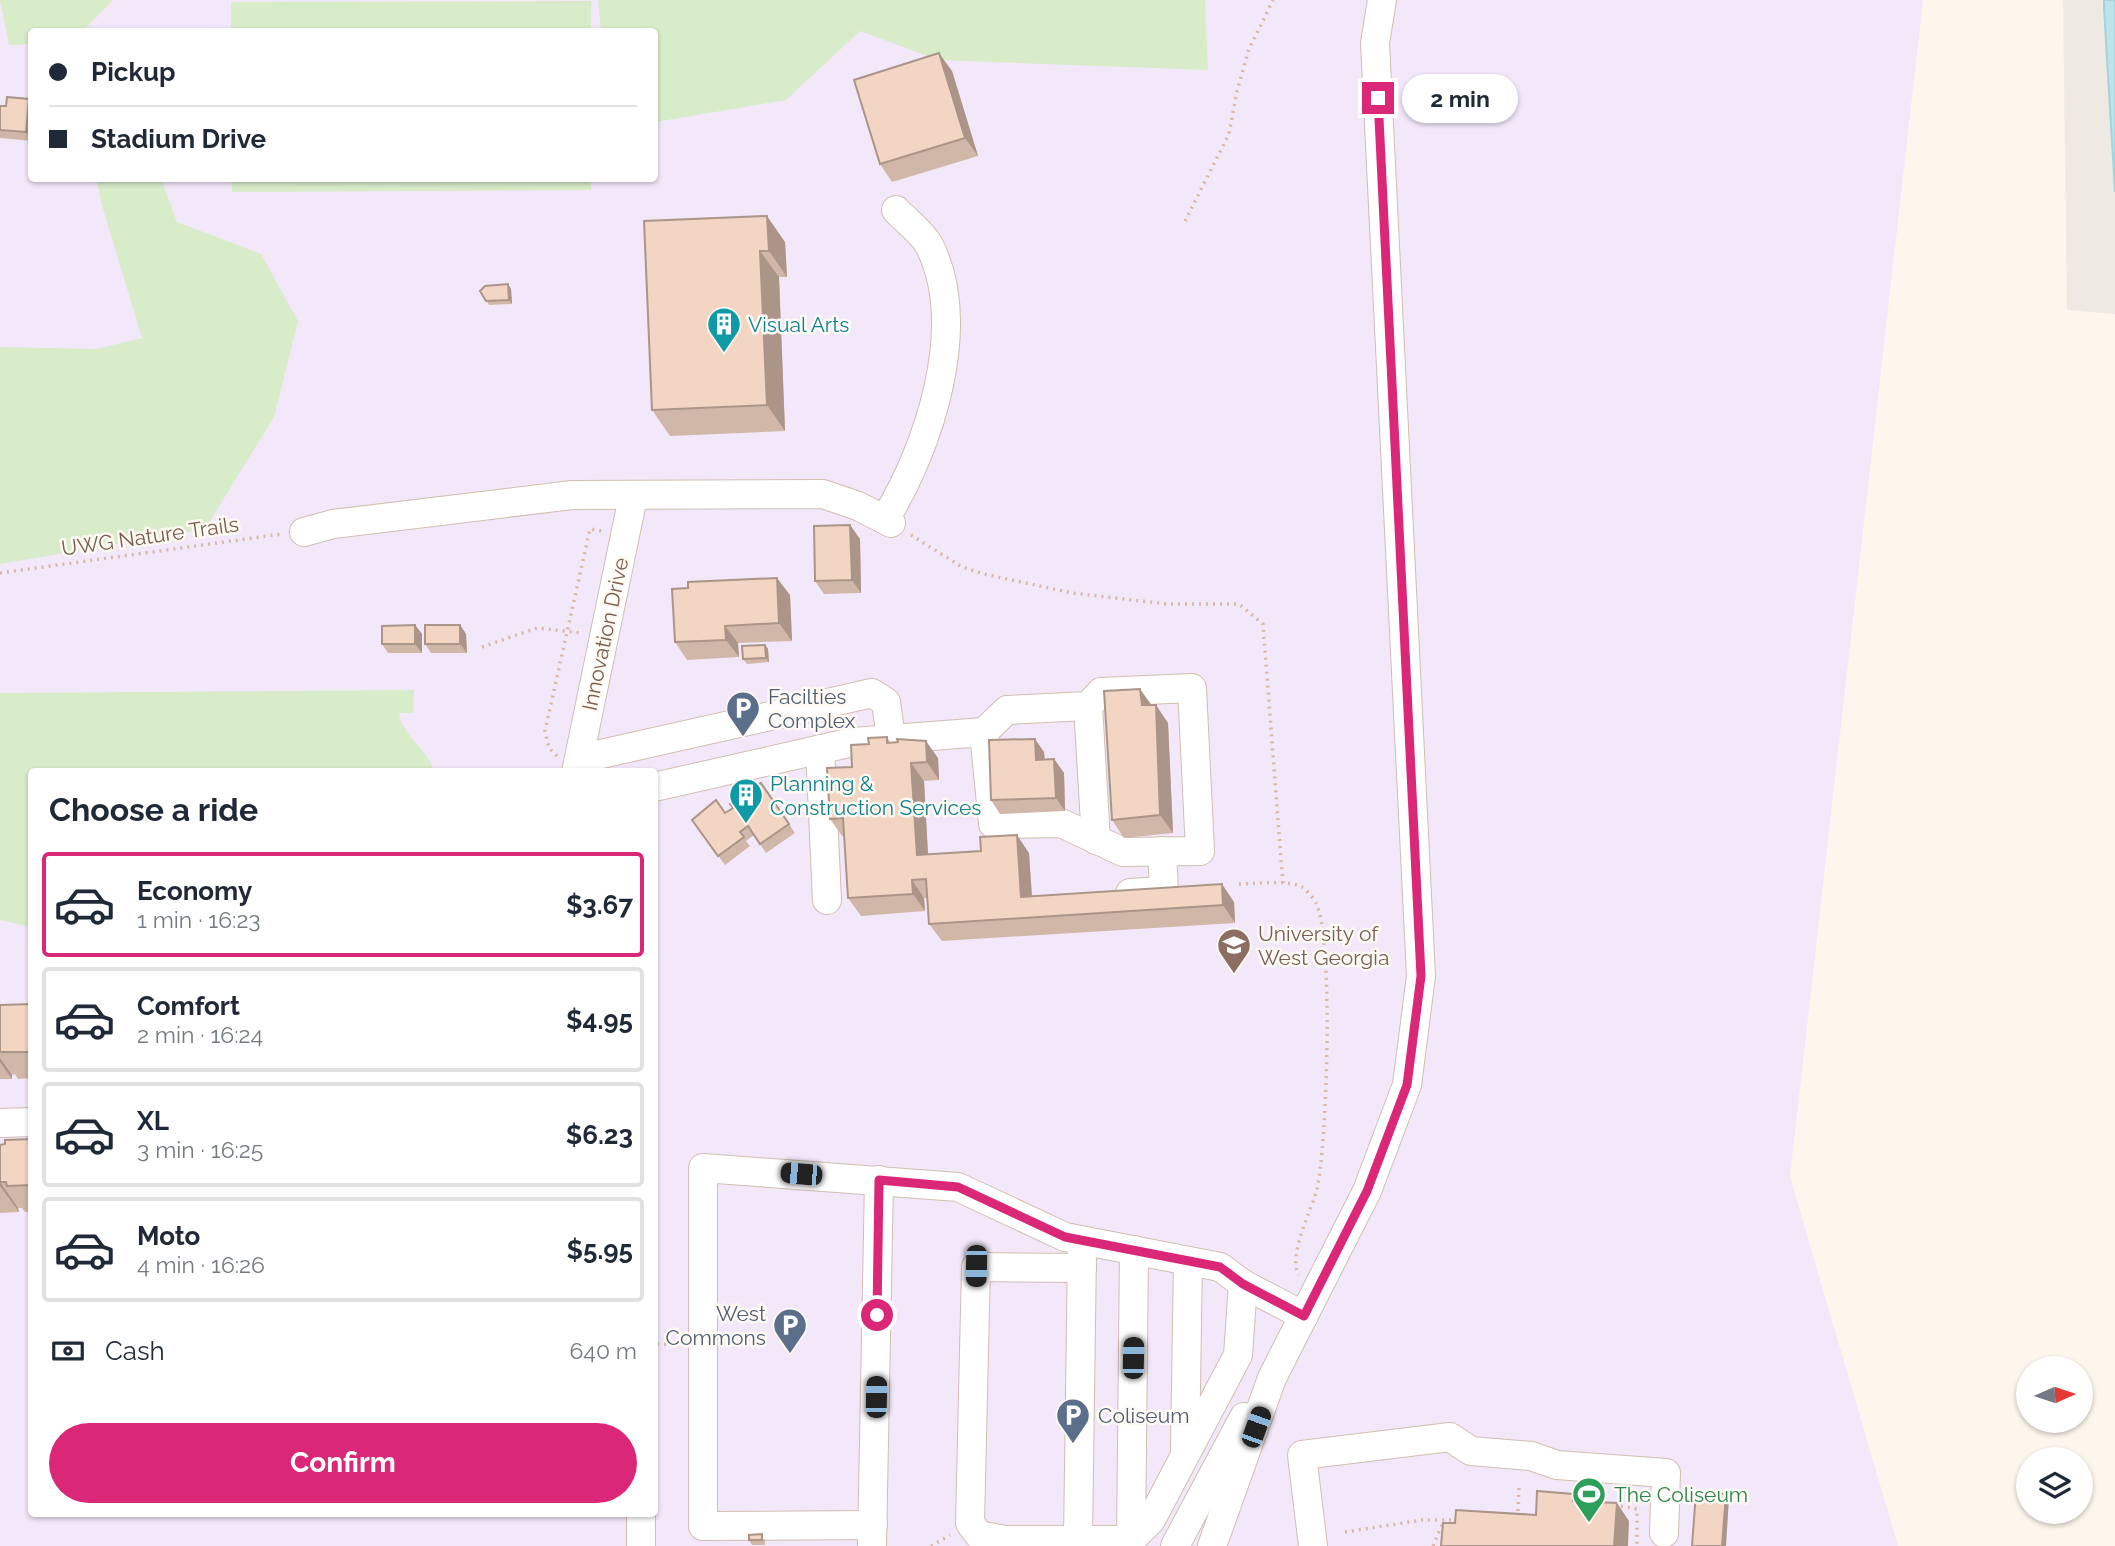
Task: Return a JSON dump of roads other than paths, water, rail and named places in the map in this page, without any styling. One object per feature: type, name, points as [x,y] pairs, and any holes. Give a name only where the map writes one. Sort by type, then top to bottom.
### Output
[{"type":"street","points":[[1212,1546],[1272,1378],[1367,1191],[1407,1085],[1421,976],[1375,44],[1382,0]]},
{"type":"street","points":[[304,532],[333,524],[572,495],[633,497],[823,494],[858,506],[888,521],[903,489],[931,410],[944,365],[948,314],[942,276],[927,242],[896,210]]},
{"type":"street","name":"Innovation Drive","points":[[573,765],[605,635],[633,497]]},
{"type":"street","points":[[658,786],[853,742],[984,732],[1007,710],[1088,706],[1101,692],[1192,688],[1200,851],[1122,852],[1061,823],[993,824],[984,732]]},
{"type":"street","points":[[573,765],[872,693],[886,702],[891,720],[891,739]]},
{"type":"street","points":[[1088,706],[1096,840]]},
{"type":"street","points":[[820,749],[827,900]]},
{"type":"street","points":[[1109,895],[1164,891],[1162,851]]},
{"type":"street","points":[[0,1123],[28,1122]]},
{"type":"street","points":[[879,1180],[873,1535],[703,1525],[703,1168],[879,1180],[958,1187],[1065,1237],[1082,1254],[1078,1540]]},
{"type":"street","points":[[1243,1284],[1238,1355],[1151,1520],[1131,1540],[1005,1541],[979,1535],[970,1523],[976,1266],[1134,1251],[1220,1267],[1243,1284],[1304,1316]]},
{"type":"street","points":[[1131,1540],[1134,1251]]},
{"type":"street","points":[[1185,1454],[1188,1261]]},
{"type":"street","points":[[1175,1546],[1254,1399],[1272,1378]]},
{"type":"street","points":[[1313,1546],[1302,1455],[1450,1437],[1471,1451],[1531,1456],[1557,1465],[1666,1473],[1664,1533]]},
{"type":"street","points":[[641,1517],[641,1546]]},
{"type":"water","points":[[2104,0],[2115,0],[2115,192],[2104,8]]},
{"type":"place","name":"Visual Arts","points":[[724,354]]},
{"type":"place","name":"Facilties Complex","points":[[743,738]]},
{"type":"place","name":"Planning & Construction Services","points":[[746,825]]},
{"type":"place","name":"University of West Georgia","points":[[1234,975]]},
{"type":"place","name":"West Commons","points":[[790,1355]]},
{"type":"place","name":"Coliseum","points":[[1073,1445]]},
{"type":"place","name":"The Coliseum","points":[[1589,1524]]}]
